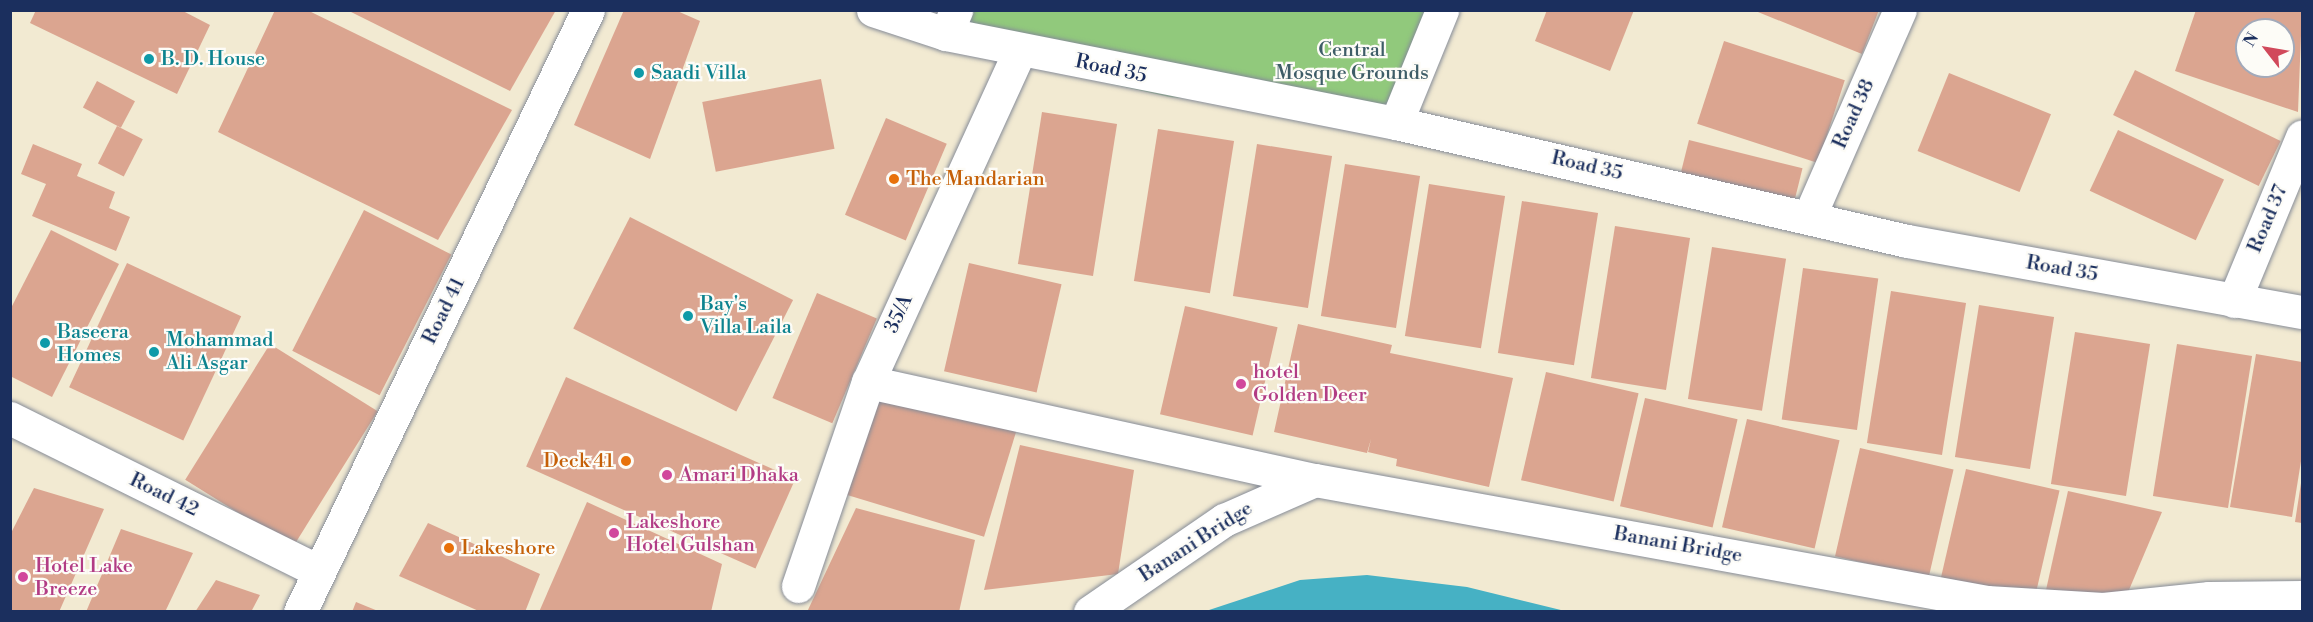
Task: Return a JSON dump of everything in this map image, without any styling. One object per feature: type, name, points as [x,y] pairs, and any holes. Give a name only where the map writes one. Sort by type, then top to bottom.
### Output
[{"type":"main road","name":"Road 41","points":[[300,612],[588,10]]},
{"type":"main road","name":"Road 35","points":[[873,10],[951,22],[1020,50],[1396,123],[1907,241],[2302,312]]},
{"type":"main road","points":[[1396,123],[1442,10]]},
{"type":"main road","name":"Road 38","points":[[1809,217],[1899,10]]},
{"type":"main road","name":"35/A","points":[[798,586],[868,382],[1020,50]]},
{"type":"main road","name":"Road 37","points":[[2234,301],[2302,137]]},
{"type":"main road","points":[[868,382],[1314,480]]},
{"type":"main road","name":"Road 42","points":[[10,418],[318,571]]},
{"type":"main road","name":"Banani Bridge","points":[[1090,612],[1224,520],[1314,480],[1987,602],[2103,609],[2209,598],[2302,597]]},
{"type":"green space","name":"Central Mosque Grounds","points":[[963,11],[1430,11],[1385,114],[1170,97],[949,48]]},
{"type":"water","points":[[1367,575],[1467,587],[1565,611],[1206,611],[1300,580]]},
{"type":"building","name":"B. D. House","points":[[36,10],[181,10],[210,25],[177,94],[30,23]]},
{"type":"building","points":[[275,10],[307,10],[512,110],[438,240],[218,132]]},
{"type":"building","points":[[347,10],[556,10],[510,91]]},
{"type":"building","name":"Saadi Villa","points":[[624,10],[675,10],[700,21],[650,159],[574,125]]},
{"type":"building","points":[[1547,10],[1634,10],[1610,71],[1535,41]]},
{"type":"building","points":[[1753,10],[1879,10],[1862,54]]},
{"type":"building","points":[[2196,10],[2302,10],[2298,112],[2175,71]]},
{"type":"building","points":[[1724,41],[1845,80],[1818,163],[1697,124]]},
{"type":"building","points":[[2135,70],[2281,141],[2259,186],[2113,115]]},
{"type":"building","points":[[1949,73],[2051,114],[2020,192],[1918,151]]},
{"type":"building","name":"Saadi Villa","points":[[821,79],[835,149],[716,172],[702,102]]},
{"type":"building","points":[[97,81],[135,101],[121,128],[83,107]]},
{"type":"building","points":[[1042,112],[1117,124],[1093,276],[1018,264]]},
{"type":"building","name":"The Mandarian","points":[[886,118],[947,144],[906,240],[845,215]]},
{"type":"building","points":[[117,126],[143,139],[124,177],[98,163]]},
{"type":"building","points":[[1158,129],[1234,141],[1210,293],[1134,281]]},
{"type":"building","points":[[2118,130],[2224,179],[2196,240],[2090,191]]},
{"type":"building","points":[[1689,140],[1803,168],[1794,203],[1680,175]]},
{"type":"building","points":[[33,144],[82,164],[77,176],[115,192],[109,208],[130,217],[116,251],[32,216],[46,184],[21,174]]},
{"type":"building","points":[[1257,144],[1332,156],[1308,308],[1233,296]]},
{"type":"building","points":[[1345,164],[1420,176],[1396,328],[1321,316]]},
{"type":"building","points":[[1429,184],[1505,196],[1481,348],[1405,336]]},
{"type":"building","points":[[1522,201],[1598,213],[1574,365],[1498,353]]},
{"type":"building","points":[[364,210],[451,254],[380,395],[292,351]]},
{"type":"building","name":"Bay's Villa Laila","points":[[630,217],[793,300],[736,411],[573,328]]},
{"type":"building","points":[[1615,226],[1690,238],[1666,390],[1591,378]]},
{"type":"building","name":"Baseera Homes","points":[[51,230],[119,264],[52,397],[10,376],[10,310]]},
{"type":"building","points":[[1712,247],[1786,259],[1762,411],[1688,399]]},
{"type":"building","name":"Mohammad Ali Asgar","points":[[127,263],[241,316],[183,440],[69,387]]},
{"type":"building","points":[[969,263],[1062,284],[1037,393],[944,371]]},
{"type":"building","points":[[1803,268],[1878,279],[1857,430],[1782,420]]},
{"type":"building","points":[[1891,291],[1966,303],[1942,455],[1867,443]]},
{"type":"building","points":[[817,293],[877,318],[832,423],[772,398]]},
{"type":"building","points":[[1979,305],[2054,317],[2030,469],[1955,457]]},
{"type":"building","points":[[1185,306],[1278,327],[1253,436],[1160,414]]},
{"type":"building","points":[[1298,324],[1392,345],[1390,353],[1513,378],[1489,487],[1396,466],[1397,459],[1368,452],[1371,439],[1367,453],[1274,432]]},
{"type":"building","points":[[2075,332],[2150,344],[2126,496],[2051,484]]},
{"type":"building","points":[[270,344],[378,411],[293,547],[185,480]]},
{"type":"building","points":[[2177,344],[2252,356],[2228,508],[2153,496]]},
{"type":"building","points":[[2256,354],[2302,362],[2302,455],[2292,517],[2230,507]]},
{"type":"building","points":[[1546,372],[1639,393],[1614,502],[1521,480]]},
{"type":"building","name":"Amari Dhaka","points":[[566,377],[795,479],[755,569],[526,467]]},
{"type":"building","points":[[874,387],[1016,431],[984,537],[842,493]]},
{"type":"building","points":[[1645,398],[1738,419],[1713,528],[1620,506]]},
{"type":"building","points":[[1747,419],[1840,440],[1815,549],[1722,527]]},
{"type":"building","points":[[1020,445],[1134,470],[1118,574],[984,590]]},
{"type":"building","points":[[1860,448],[1954,470],[1929,578],[1835,556]]},
{"type":"building","points":[[1966,469],[2060,491],[2035,599],[1941,577]]},
{"type":"building","points":[[2302,483],[2302,523],[2295,522]]},
{"type":"building","points":[[34,488],[104,509],[59,612],[10,612],[10,535]]},
{"type":"building","points":[[2068,491],[2162,512],[2126,597],[2044,599]]},
{"type":"building","name":"Lakeshore Hotel Gulshan","points":[[587,502],[722,564],[711,612],[539,612]]},
{"type":"building","points":[[856,508],[975,540],[959,612],[807,612]]},
{"type":"building","name":"Lakeshore","points":[[428,523],[540,574],[525,612],[481,612],[399,576]]},
{"type":"building","points":[[121,529],[193,553],[165,612],[86,612]]},
{"type":"building","points":[[216,580],[260,595],[251,612],[195,612]]},
{"type":"building","points":[[356,602],[378,611],[378,612],[352,612]]},
{"type":"place","name":"B. D. House","points":[[149,59]]},
{"type":"place","name":"Saadi Villa","points":[[639,73]]},
{"type":"place","name":"The Mandarian","points":[[894,179]]},
{"type":"place","name":"Bay's Villa Laila","points":[[688,316]]},
{"type":"place","name":"Baseera Homes","points":[[45,343]]},
{"type":"place","name":"Mohammad Ali Asgar","points":[[154,352]]},
{"type":"place","name":"hotel Golden Deer","points":[[1241,384]]},
{"type":"place","name":"Deck 41","points":[[626,461]]},
{"type":"place","name":"Amari Dhaka","points":[[667,475]]},
{"type":"place","name":"Lakeshore Hotel Gulshan","points":[[614,533]]},
{"type":"place","name":"Lakeshore","points":[[449,548]]},
{"type":"place","name":"Hotel Lake Breeze","points":[[23,577]]}]
